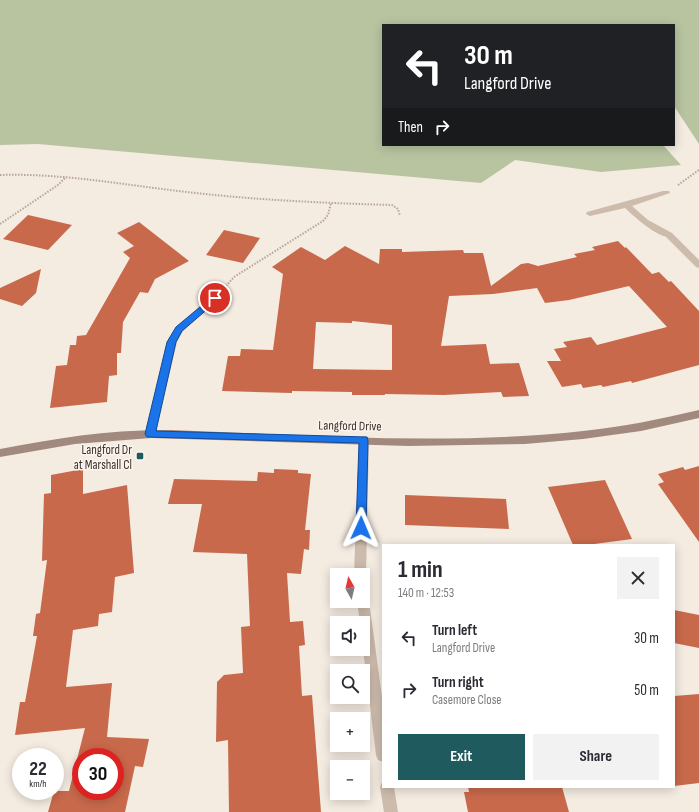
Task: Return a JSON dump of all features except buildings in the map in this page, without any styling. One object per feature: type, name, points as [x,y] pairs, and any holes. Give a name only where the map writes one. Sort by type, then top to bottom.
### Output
[{"type":"street","points":[[590,214],[666,193]]},
{"type":"street","points":[[627,205],[645,222],[669,235],[699,265]]},
{"type":"street","points":[[150,434],[172,342],[179,329],[215,298]]},
{"type":"street","name":"Langford Drive","points":[[0,453],[46,444],[150,434],[476,443],[543,440],[608,433],[672,421],[699,414]]},
{"type":"street","points":[[360,568],[364,440]]},
{"type":"street","points":[[363,608],[382,748]]},
{"type":"street","points":[[387,788],[390,812]]},
{"type":"path","points":[[666,193],[699,170]]},
{"type":"path","points":[[0,175],[50,175],[188,192],[331,203],[392,205],[398,209],[400,216]]},
{"type":"path","points":[[0,224],[58,185],[66,177]]},
{"type":"path","points":[[215,298],[234,276],[323,221],[328,215],[331,203]]},
{"type":"green space","points":[[0,0],[699,0],[699,144],[675,108],[675,24],[382,24],[382,146],[664,146],[681,165],[601,172],[515,160],[481,183],[38,144],[0,145]]},
{"type":"place","name":"Langford Dr at Marshall Cl","points":[[140,456]]},
{"type":"route","points":[[215,298],[179,329],[172,342],[150,434],[364,440],[361,528]]}]
